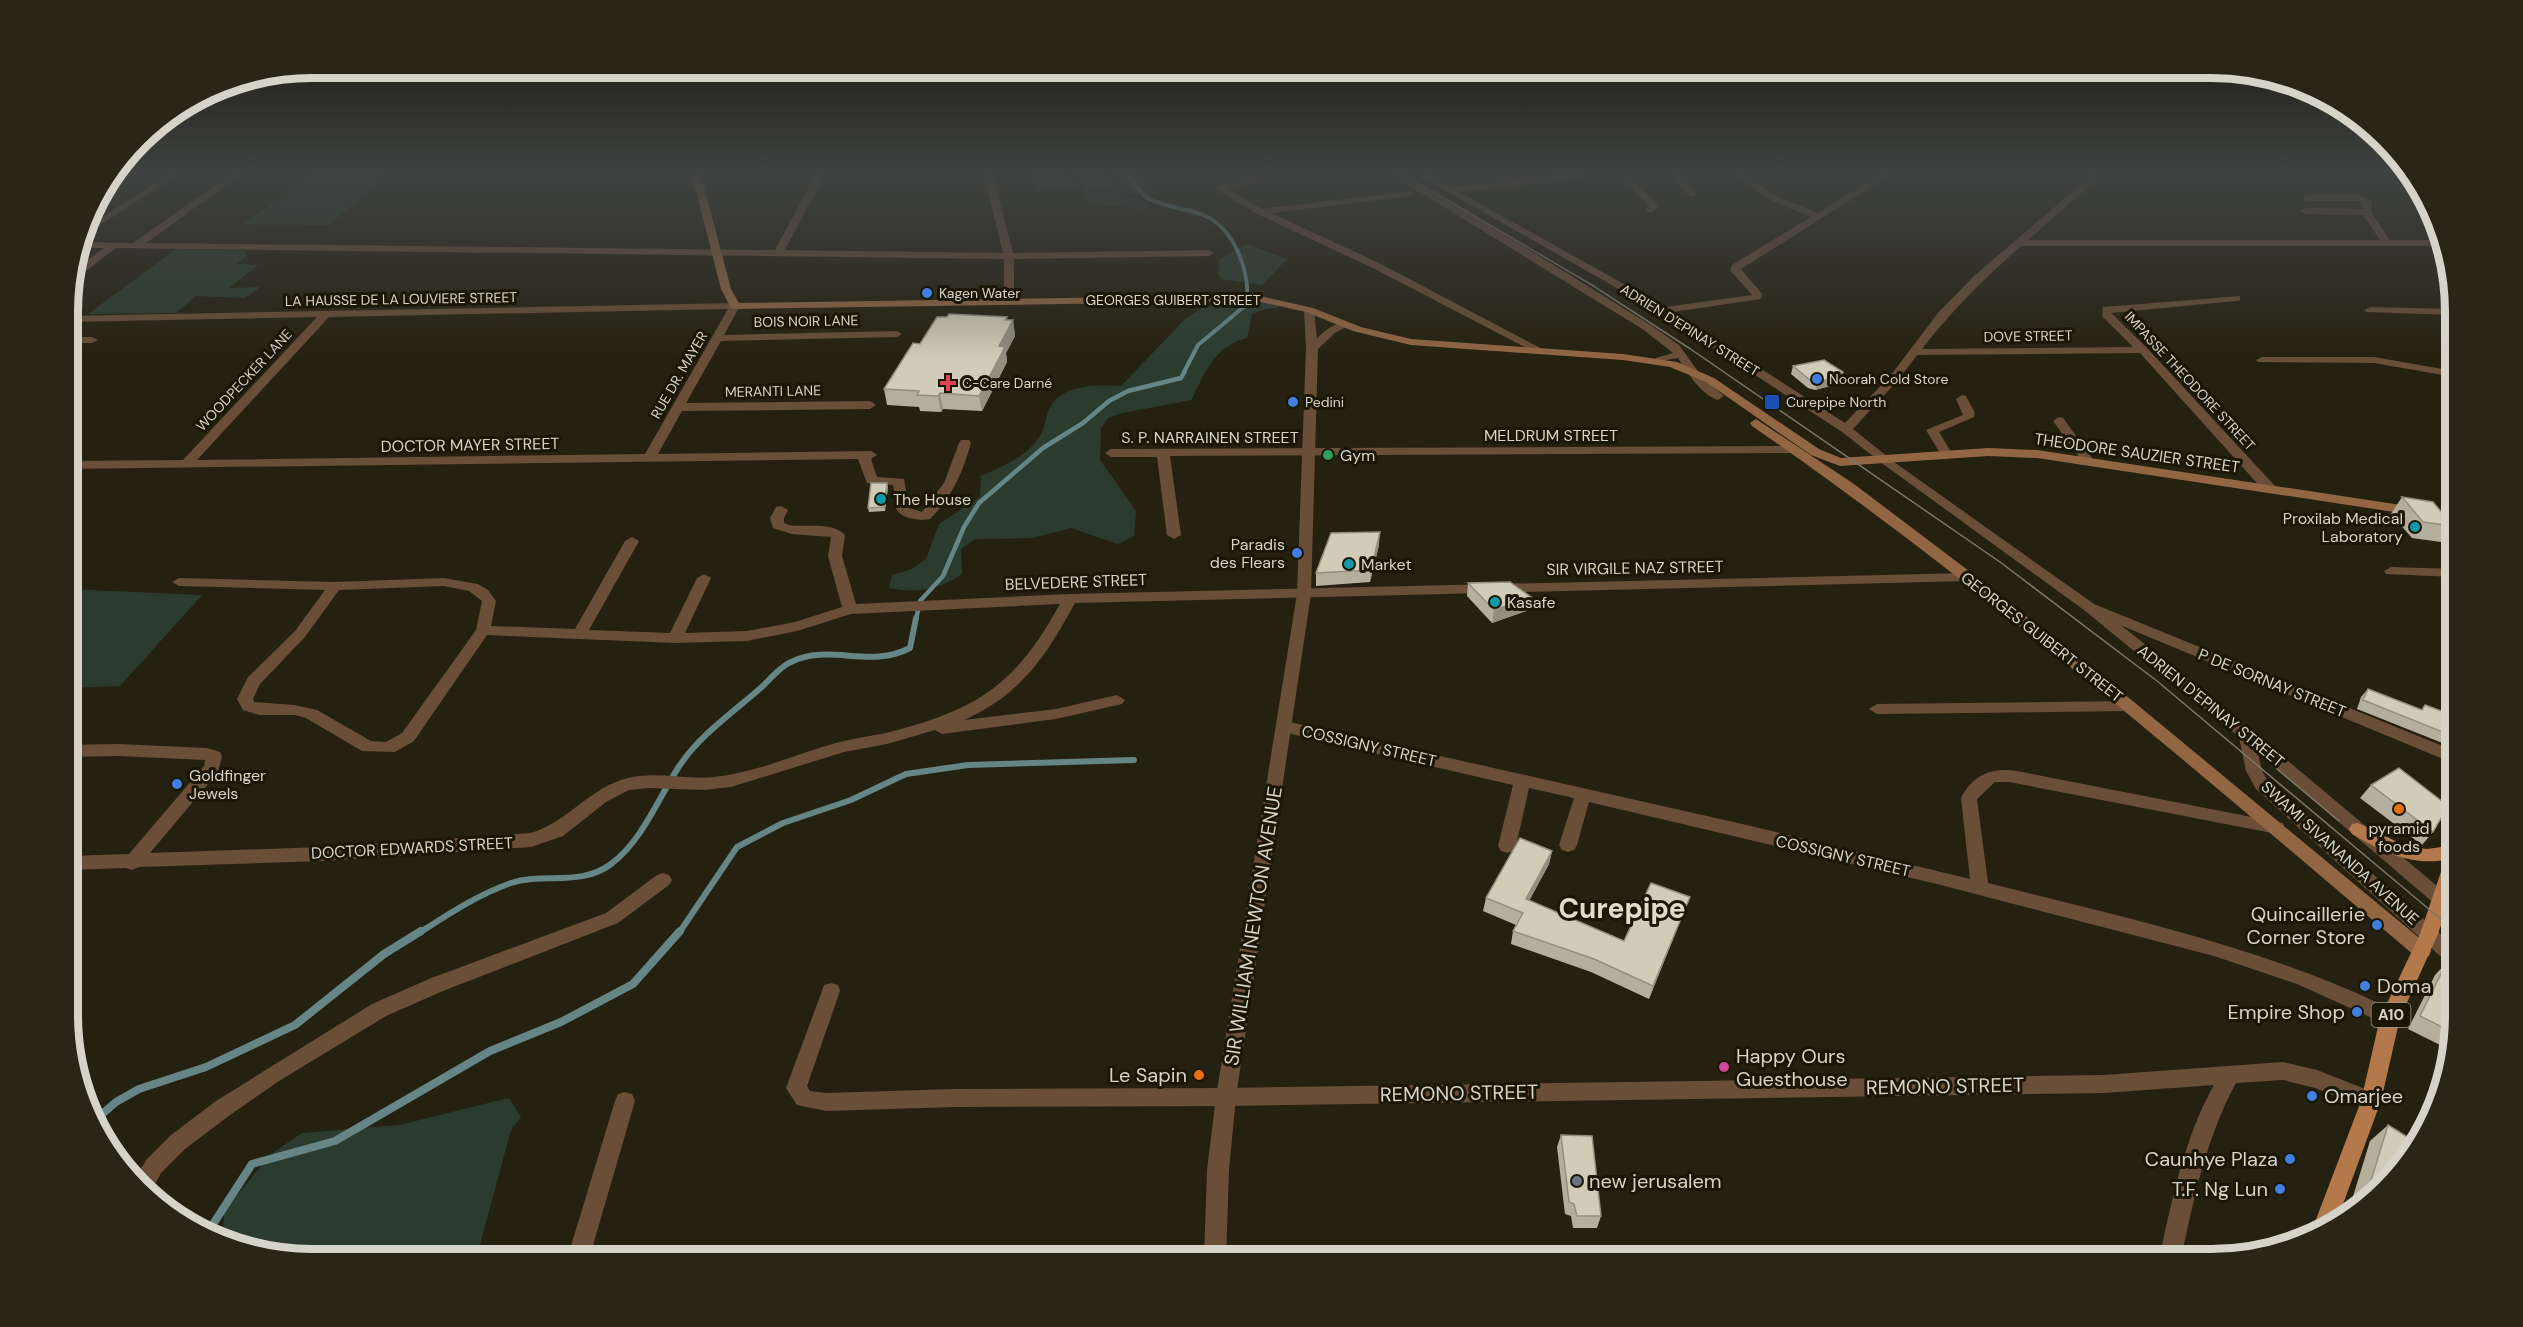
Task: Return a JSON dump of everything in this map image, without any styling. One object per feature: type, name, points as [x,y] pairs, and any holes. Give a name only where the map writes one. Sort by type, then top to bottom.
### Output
[{"type":"main road","points":[[712,237],[726,289],[735,306]]},
{"type":"main road","name":"GEORGES GUIBERT STREET","points":[[735,306],[1256,298],[1309,310],[1382,337],[1411,342],[1660,360],[1692,370],[1723,388],[1815,452]]},
{"type":"main road","name":"GEORGES GUIBERT STREET","points":[[1639,359],[1677,373],[1718,396],[1849,487],[1968,577],[2277,828],[2426,943]]},
{"type":"main road","name":"THEODORE SAUZIER STREET","points":[[1815,452],[1840,462],[2015,452],[2445,516]]},
{"type":"main road","points":[[2358,829],[2385,846],[2420,857],[2445,853]]},
{"type":"main road","name":"A10","points":[[2327,1218],[2371,1101],[2390,1018],[2426,943],[2445,887]]},
{"type":"street","points":[[135,246],[148,237]]},
{"type":"street","points":[[779,253],[787,237]]},
{"type":"street","points":[[1004,237],[1009,256],[1009,302]]},
{"type":"street","points":[[1314,237],[1375,265],[1540,351]]},
{"type":"street","points":[[1502,237],[1638,322],[1681,354],[1692,370],[1718,396]]},
{"type":"street","name":"ADRIEN D'EPINAY STREET","points":[[1533,237],[1663,310],[1846,429],[2089,607],[2246,734],[2445,903]]},
{"type":"street","points":[[1663,310],[1757,297],[1757,294],[1735,270],[1736,267],[1783,237]]},
{"type":"street","points":[[1846,429],[1895,377],[1942,315],[1978,278],[2025,237]]},
{"type":"street","points":[[2383,237],[2387,243]]},
{"type":"street","points":[[2018,243],[2435,243]]},
{"type":"street","points":[[88,245],[1009,256],[1209,253]]},
{"type":"street","points":[[83,269],[113,246]]},
{"type":"street","name":"IMPASSE THEODORE STREET","points":[[2236,298],[2107,309],[2106,314],[2143,350],[2270,489]]},
{"type":"street","name":"LA HAUSSE DE LA LOUVIERE STREET","points":[[78,319],[735,306]]},
{"type":"street","name":"RUE DR. MAYER","points":[[649,458],[735,306]]},
{"type":"street","points":[[1309,310],[1312,348],[1309,453]]},
{"type":"street","points":[[2370,310],[2445,312]]},
{"type":"street","name":"WOODPECKER LANE","points":[[186,464],[325,315]]},
{"type":"street","points":[[1312,348],[1331,331],[1345,325]]},
{"type":"street","name":"BOIS NOIR LANE","points":[[717,338],[897,334]]},
{"type":"street","points":[[78,340],[92,340]]},
{"type":"street","name":"DOVE STREET","points":[[1913,352],[2143,350]]},
{"type":"street","points":[[1660,360],[1681,354]]},
{"type":"street","points":[[2262,360],[2374,360],[2445,372]]},
{"type":"street","points":[[1947,455],[1932,430],[1968,417],[1969,413],[1962,399]]},
{"type":"street","name":"MERANTI LANE","points":[[677,407],[870,405]]},
{"type":"street","points":[[2059,421],[2088,461]]},
{"type":"street","name":"DOCTOR MAYER STREET","points":[[78,465],[867,455],[872,480],[899,482],[902,491],[900,502],[903,510],[913,516],[925,516],[935,508],[951,483],[965,443]]},
{"type":"street","name":"MELDRUM STREET","points":[[1309,453],[1793,450]]},
{"type":"street","name":"S. P. NARRAINEN STREET","points":[[1111,453],[1309,453]]},
{"type":"street","points":[[1163,453],[1174,534]]},
{"type":"street","name":"SIR WILLIAM NEWTON AVENUE","points":[[1215,1249],[1218,1170],[1239,998],[1285,727],[1304,594],[1309,453]]},
{"type":"street","points":[[781,510],[777,518],[778,525],[785,530],[830,530],[838,535],[835,556],[850,609]]},
{"type":"street","points":[[579,634],[633,541]]},
{"type":"street","points":[[2391,571],[2445,573]]},
{"type":"street","name":"SIR VIRGILE NAZ STREET","points":[[1304,594],[1968,577]]},
{"type":"street","points":[[675,638],[704,578]]},
{"type":"street","points":[[179,582],[335,586],[444,582],[473,587],[483,593],[489,601],[483,630],[408,737],[389,748],[368,747],[311,714],[295,710],[259,710],[248,706],[245,699],[253,681],[300,634],[335,586]]},
{"type":"street","name":"BELVEDERE STREET","points":[[483,630],[675,638],[747,636],[797,626],[850,609],[1070,599],[1304,594]]},
{"type":"street","name":"DOCTOR EDWARDS STREET","points":[[78,863],[132,863],[511,843],[555,832],[616,788],[631,783],[681,784],[738,780],[849,745],[921,730],[974,710],[1002,694],[1036,658],[1070,599]]},
{"type":"street","name":"P DE SORNAY STREET","points":[[2089,607],[2445,754]]},
{"type":"street","points":[[921,730],[1000,723],[1056,714],[1117,700]]},
{"type":"street","points":[[1877,709],[2128,706]]},
{"type":"street","name":"COSSIGNY STREET","points":[[1285,727],[1980,888],[2296,973],[2343,992],[2390,1018]]},
{"type":"street","name":"SWAMI SIVANANDA AVENUE","points":[[2246,734],[2254,771],[2262,785],[2426,943],[2445,953]]},
{"type":"street","points":[[78,751],[118,750],[214,756],[212,768],[132,863]]},
{"type":"street","points":[[1980,888],[1969,798],[1976,785],[1989,776],[2008,775],[2277,828]]},
{"type":"street","points":[[1507,846],[1522,782]]},
{"type":"street","points":[[1568,845],[1583,796]]},
{"type":"street","points":[[146,1179],[154,1166],[178,1142],[223,1108],[370,1015],[436,984],[612,918],[663,880]]},
{"type":"street","name":"REMONO STREET","points":[[831,991],[796,1088],[804,1099],[826,1102],[953,1098],[1226,1097],[2103,1084],[2283,1071],[2318,1079],[2371,1101]]},
{"type":"street","points":[[2172,1249],[2179,1214],[2214,1102],[2230,1075]]},
{"type":"street","points":[[580,1249],[625,1101]]},
{"type":"green space","points":[[1246,244],[1287,259],[1262,285],[1221,279],[1218,273],[1220,259]]},
{"type":"green space","points":[[176,249],[244,251],[246,257],[236,264],[258,265],[229,288],[260,287],[245,298],[196,296],[176,313],[88,314]]},
{"type":"green space","points":[[1249,299],[1278,303],[1277,308],[1265,309],[1252,314],[1247,338],[1236,341],[1219,353],[1206,371],[1192,400],[1122,413],[1108,418],[1101,428],[1100,460],[1136,511],[1134,536],[1118,544],[1071,528],[1033,538],[975,539],[961,549],[962,574],[954,579],[927,589],[889,588],[892,575],[912,569],[926,559],[939,524],[980,497],[981,476],[998,469],[1030,449],[1043,430],[1050,407],[1058,397],[1084,387],[1121,386],[1185,319],[1203,307]]},
{"type":"green space","points":[[78,589],[202,595],[120,686],[78,688]]},
{"type":"green space","points":[[509,1098],[521,1117],[511,1130],[479,1249],[282,1247],[237,1237],[223,1231],[224,1211],[271,1154],[302,1133],[399,1125]]},
{"type":"building","name":"C-Care Darné","points":[[949,314],[1007,317],[1005,320],[1013,320],[999,346],[1005,347],[979,396],[940,393],[938,396],[917,395],[919,391],[884,389],[913,343],[920,344],[937,317],[947,317]]},
{"type":"building","points":[[1824,360],[1843,372],[1838,374],[1841,376],[1818,382],[1810,380],[1793,366]]},
{"type":"building","points":[[871,483],[887,483],[884,507],[868,508]]},
{"type":"building","points":[[2402,497],[2433,502],[2445,516],[2445,525],[2423,522]]},
{"type":"building","name":"Market","points":[[1380,532],[1371,570],[1316,573],[1331,533]]},
{"type":"building","points":[[1510,582],[1531,597],[1494,610],[1468,583]]},
{"type":"building","points":[[2368,689],[2422,710],[2425,705],[2445,712],[2445,733],[2363,700]]},
{"type":"building","points":[[2399,768],[2445,804],[2445,811],[2433,832],[2371,785]]},
{"type":"building","points":[[1520,838],[1552,851],[1526,899],[1624,941],[1651,883],[1690,897],[1653,986],[1594,959],[1513,931],[1523,913],[1486,898]]},
{"type":"building","points":[[2445,966],[2444,1028],[2420,1016]]},
{"type":"building","points":[[2388,1125],[2410,1139],[2387,1169],[2369,1187]]},
{"type":"building","name":"new jerusalem","points":[[1561,1135],[1592,1136],[1601,1216],[1577,1216],[1574,1204],[1569,1202]]},
{"type":"waterway","points":[[1184,372],[1198,345],[1246,305],[1246,280],[1243,266],[1229,237]]},
{"type":"waterway","points":[[916,620],[920,601],[943,576],[964,527],[979,503],[1043,448],[1083,423],[1109,401],[1128,391],[1181,378],[1185,371]]},
{"type":"waterway","points":[[419,933],[475,899],[511,883],[587,875],[611,864],[622,855],[641,832],[678,768],[696,745],[780,669],[805,657],[820,655],[865,657],[895,654],[910,648],[916,618]]},
{"type":"waterway","points":[[679,933],[737,847],[783,823],[851,800],[906,774],[968,765],[1134,760]]},
{"type":"waterway","points":[[101,1115],[116,1102],[139,1089],[206,1067],[295,1025],[384,954],[421,931]]},
{"type":"waterway","points":[[212,1226],[252,1164],[335,1141],[490,1051],[561,1022],[633,984],[680,931]]},
{"type":"tram line","points":[[1510,237],[1592,285],[1692,350],[2000,562],[2157,681],[2445,923]]},
{"type":"tram line","points":[[2240,738],[2339,821]]},
{"type":"place","name":"Kagen Water","points":[[927,293]]},
{"type":"place","name":"Noorah Cold Store","points":[[1817,379]]},
{"type":"place","name":"C-Care Darné","points":[[948,383]]},
{"type":"place","name":"Pedini","points":[[1293,402]]},
{"type":"place","name":"Curepipe North","points":[[1772,402]]},
{"type":"place","name":"Gym","points":[[1328,455]]},
{"type":"place","name":"The House","points":[[881,499]]},
{"type":"place","name":"Proxilab Medical Laboratory","points":[[2415,527]]},
{"type":"place","name":"Paradis des Flears","points":[[1297,553]]},
{"type":"place","name":"Market","points":[[1349,564]]},
{"type":"place","name":"Kasafe","points":[[1495,602]]},
{"type":"place","name":"Goldfinger Jewels","points":[[177,784]]},
{"type":"place","name":"pyramid foods","points":[[2399,809]]},
{"type":"place","name":"Quincaillerie Corner Store","points":[[2377,925]]},
{"type":"place","name":"Doma","points":[[2365,986]]},
{"type":"place","name":"Empire Shop","points":[[2357,1012]]},
{"type":"place","name":"Happy Ours Guesthouse","points":[[1724,1067]]},
{"type":"place","name":"Le Sapin","points":[[1199,1075]]},
{"type":"place","name":"Omarjee","points":[[2312,1096]]},
{"type":"place","name":"Caunhye Plaza","points":[[2290,1159]]},
{"type":"place","name":"new jerusalem","points":[[1577,1181]]},
{"type":"place","name":"T.F. Ng Lun","points":[[2280,1189]]},
{"type":"district","name":"Curepipe","points":[[1622,908]]}]
